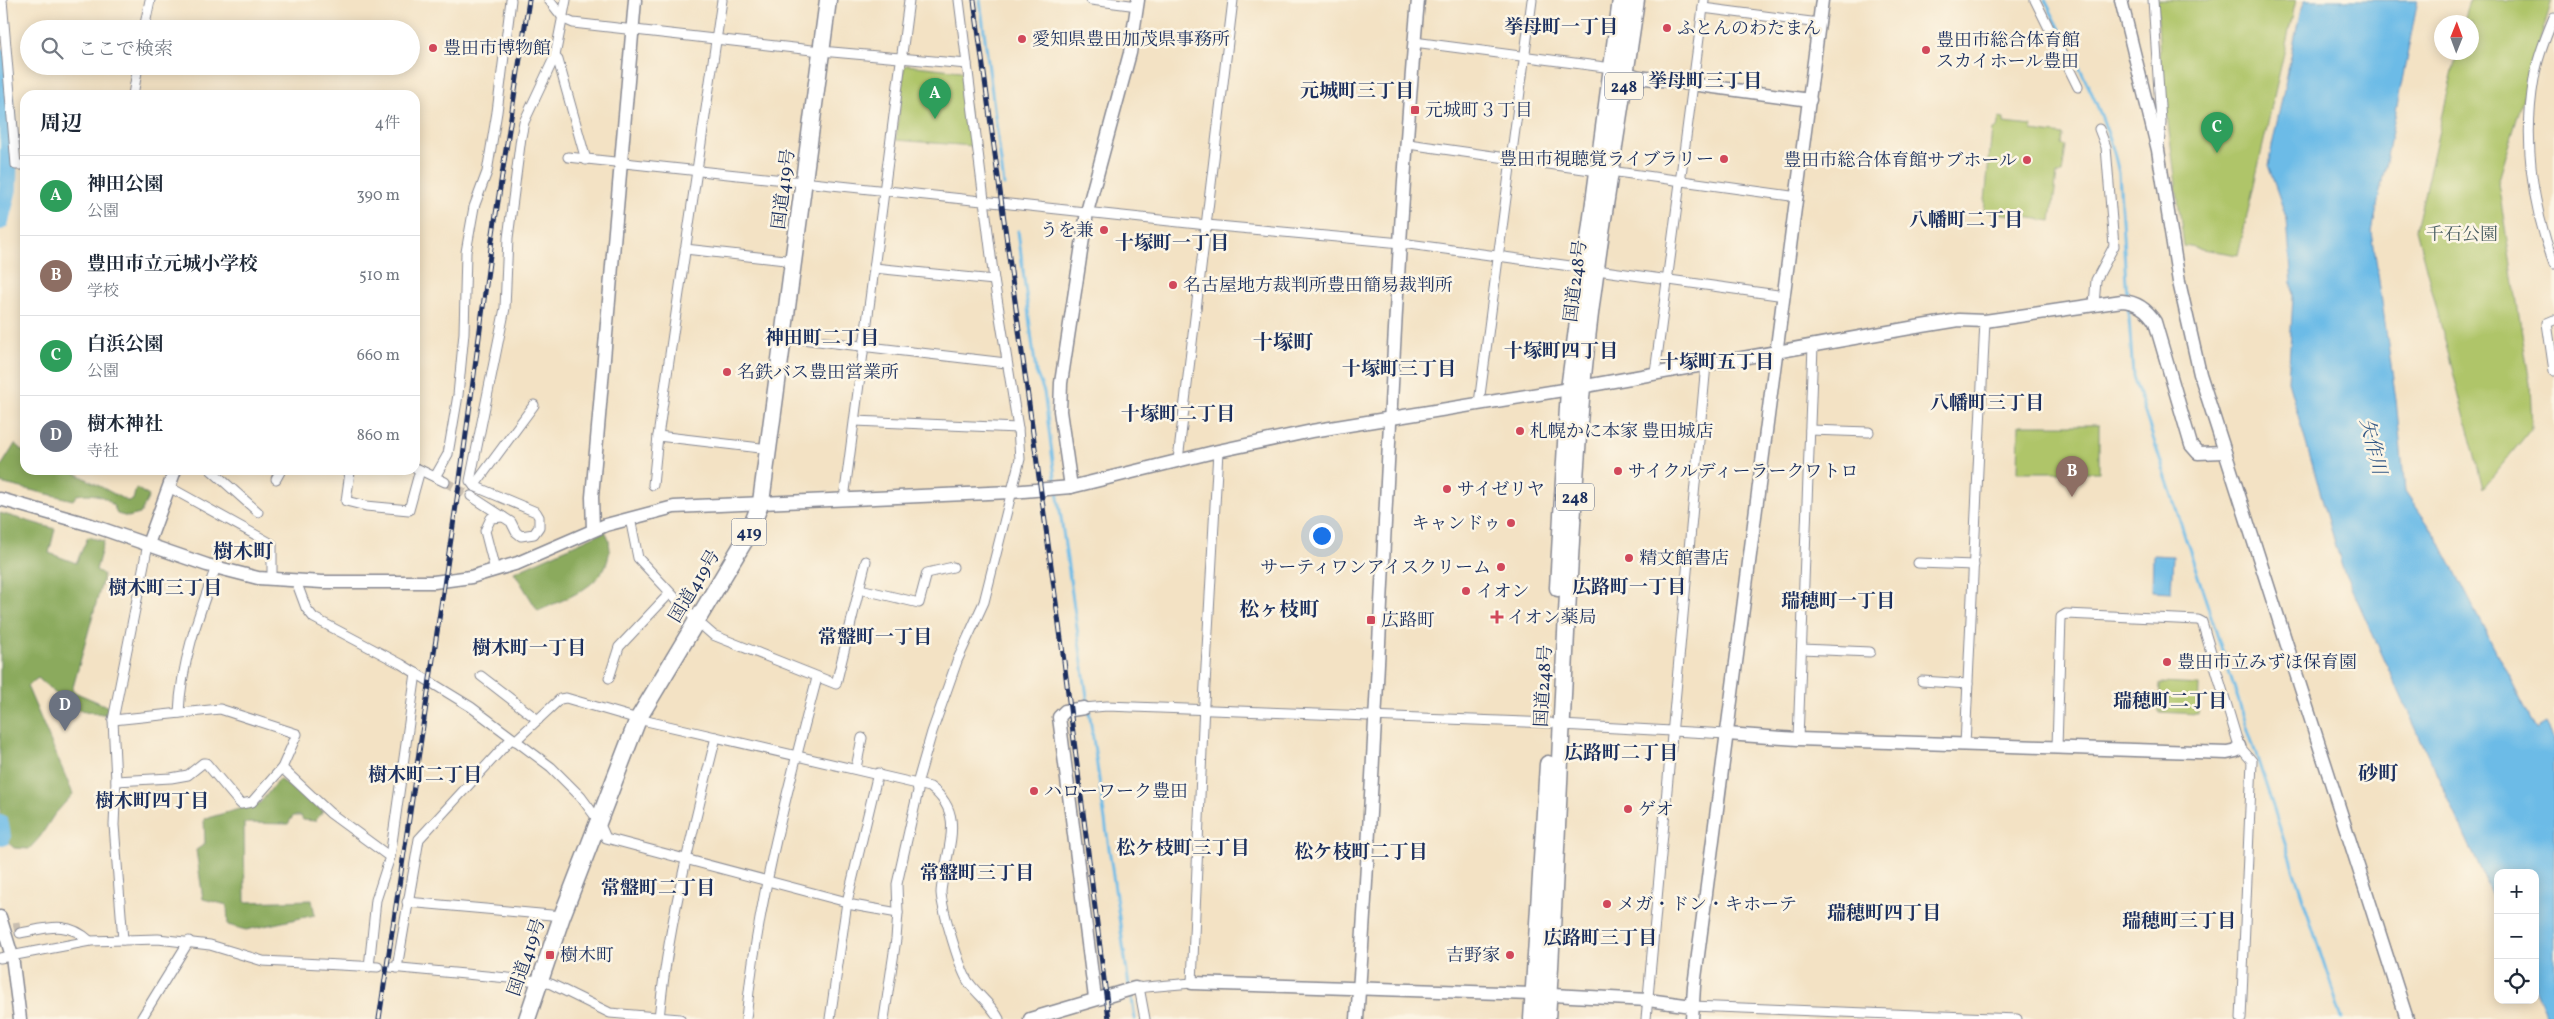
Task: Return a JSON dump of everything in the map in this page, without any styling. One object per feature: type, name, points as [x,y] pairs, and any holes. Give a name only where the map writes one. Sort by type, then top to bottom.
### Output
[{"type":"highway","name":"国道419号","points":[[527,1019],[562,916],[638,718],[748,535],[761,502],[828,0]]},
{"type":"highway","name":"国道248号","points":[[1619,70],[1621,0]]},
{"type":"highway","name":"国道248号","points":[[1532,1019],[1541,994],[1576,388],[1619,70],[1636,0]]},
{"type":"highway","name":"国道248号","points":[[1541,994],[1547,1019]]},
{"type":"street","points":[[2,0],[16,165],[20,165]]},
{"type":"street","points":[[146,20],[150,0]]},
{"type":"street","points":[[435,477],[448,454],[458,395],[464,333],[466,252],[474,207],[486,172],[496,120],[511,0]]},
{"type":"street","points":[[550,0],[564,19],[573,23],[821,51],[967,64]]},
{"type":"street","points":[[471,496],[511,522],[521,536],[534,534],[540,521],[536,512],[474,486],[470,482],[505,308],[508,238],[521,137],[527,116],[554,57],[564,19],[566,0]]},
{"type":"street","points":[[593,530],[592,497],[635,0]]},
{"type":"street","points":[[653,485],[658,436],[722,0]]},
{"type":"street","points":[[844,499],[909,0]]},
{"type":"street","points":[[884,1019],[898,913],[896,884],[918,791],[917,784],[932,732],[948,687],[984,602],[1020,459],[1018,428],[994,280],[986,201],[959,0]]},
{"type":"street","points":[[1071,486],[1060,397],[1088,212],[1130,53],[1138,3],[1091,0]]},
{"type":"street","points":[[1178,460],[1233,0]]},
{"type":"street","points":[[1357,1019],[1376,718],[1389,418],[1418,0]]},
{"type":"street","points":[[1479,403],[1532,0]]},
{"type":"street","points":[[1692,1013],[1822,0]]},
{"type":"street","points":[[2035,0],[2078,86]]},
{"type":"street","points":[[2121,0],[2158,150],[2179,282],[2200,374],[2223,452],[2407,1019]]},
{"type":"street","points":[[2152,0],[2161,122],[2161,138],[2158,150]]},
{"type":"street","points":[[1655,373],[1703,4],[1819,23]]},
{"type":"street","points":[[2554,16],[2534,77],[2529,117],[2533,183],[2543,235],[2554,264]]},
{"type":"street","points":[[1414,42],[1524,56],[1619,70],[1639,77],[1810,100]]},
{"type":"street","points":[[554,57],[558,60],[586,160]]},
{"type":"street","points":[[134,90],[136,75]]},
{"type":"street","points":[[2094,305],[2096,280],[2114,246],[2106,147],[2099,129]]},
{"type":"street","points":[[1408,144],[1798,197]]},
{"type":"street","points":[[568,157],[884,189],[1207,225],[1401,243],[1784,296]]},
{"type":"street","points":[[685,249],[794,261]]},
{"type":"street","points":[[874,268],[994,280]]},
{"type":"street","points":[[0,499],[148,544],[216,567],[258,578],[296,581],[417,583],[471,577],[495,570],[532,557],[593,530],[674,507],[1011,492],[1071,486],[1218,450],[1389,418],[1576,388],[1959,320],[1984,321],[2128,302],[2147,311],[2155,322],[2191,445],[2198,453],[2223,452]]},
{"type":"street","points":[[2554,320],[2547,323],[2554,371]]},
{"type":"street","points":[[1965,745],[1984,321]]},
{"type":"street","points":[[784,337],[1006,363]]},
{"type":"street","points":[[1798,739],[1813,346]]},
{"type":"street","points":[[1646,1019],[1706,364]]},
{"type":"street","points":[[474,486],[534,405]]},
{"type":"street","points":[[855,421],[1018,428]]},
{"type":"street","points":[[1810,430],[1869,432]]},
{"type":"street","points":[[658,436],[769,449]]},
{"type":"street","points":[[1192,983],[1218,450]]},
{"type":"street","points":[[420,470],[445,482]]},
{"type":"street","points":[[123,940],[114,825],[116,781],[112,720],[148,544],[173,475]]},
{"type":"street","points":[[217,475],[258,512]]},
{"type":"street","points":[[276,479],[278,475]]},
{"type":"street","points":[[350,475],[346,501],[366,506],[409,510],[417,475]]},
{"type":"street","points":[[169,487],[272,544],[272,579]]},
{"type":"street","points":[[495,570],[485,531],[491,518],[502,517]]},
{"type":"street","points":[[630,518],[638,558],[697,622],[715,636],[836,684],[866,562]]},
{"type":"street","points":[[1918,563],[1974,565]]},
{"type":"street","points":[[178,713],[180,693],[194,630],[216,567]]},
{"type":"street","points":[[860,589],[918,603],[927,573],[953,567]]},
{"type":"street","points":[[296,581],[306,608],[314,618],[416,673],[471,707],[551,767],[581,797],[598,820],[606,838],[686,858],[847,903],[898,913]]},
{"type":"street","points":[[609,678],[619,647],[670,592]]},
{"type":"street","points":[[2057,747],[2061,617],[2066,614],[2198,620],[2202,622],[2239,746],[2252,761],[2241,1019]]},
{"type":"street","points":[[1802,649],[1870,652]]},
{"type":"street","points":[[6,957],[90,941],[189,941],[210,944],[263,961],[374,967],[376,900],[390,857],[416,673]]},
{"type":"street","points":[[481,676],[538,720]]},
{"type":"street","points":[[746,1019],[754,946],[766,880],[796,755],[817,678]]},
{"type":"street","points":[[1922,681],[1968,684]]},
{"type":"street","points":[[680,1019],[610,1013],[551,984],[540,981],[393,967],[419,839],[513,740],[560,699],[566,698],[638,718],[878,773],[930,787],[948,806],[952,825],[941,892],[965,978],[993,1008],[999,1019]]},
{"type":"street","points":[[1095,998],[1059,717],[1065,711],[1088,707],[1205,710],[1556,724],[1798,739],[2227,753],[2236,751],[2239,746]]},
{"type":"street","points":[[112,720],[225,710],[297,734],[282,768],[252,802],[247,804],[241,804],[206,763],[203,763],[188,775],[171,778],[116,781]]},
{"type":"street","points":[[659,1018],[686,858],[716,737]]},
{"type":"street","points":[[856,768],[862,738]]},
{"type":"street","points":[[282,768],[330,813],[390,857]]},
{"type":"street","points":[[830,1019],[847,903],[878,773]]},
{"type":"street","points":[[407,902],[562,916]]},
{"type":"street","points":[[0,917],[6,957],[20,1019]]},
{"type":"street","points":[[20,933],[55,927],[69,927],[80,932],[90,941]]},
{"type":"street","points":[[141,1019],[189,941]]},
{"type":"street","points":[[1030,1019],[1112,993],[1137,988],[1192,983],[1541,994],[1648,1000],[1692,1013],[2017,1019]]},
{"type":"street","points":[[1137,988],[1145,1019]]},
{"type":"green space","points":[[2157,0],[2296,0],[2238,255],[2184,246],[2160,61]]},
{"type":"green space","name":"千石公園","points":[[2470,0],[2552,0],[2498,183],[2530,384],[2532,428],[2483,488],[2416,229],[2455,60],[2479,60],[2479,15],[2466,15]]},
{"type":"green space","points":[[907,65],[961,71],[963,73],[973,146],[896,140],[904,67]]},
{"type":"green space","name":"豊田市総合体育館サブホール","points":[[1999,118],[2004,119],[2004,123],[2032,126],[2032,131],[2063,135],[2062,145],[2066,146],[2062,174],[2057,174],[2051,221],[1984,211],[1992,129],[1997,128]]},
{"type":"green space","points":[[2019,425],[2099,425],[2099,472],[2018,472]]},
{"type":"green space","points":[[15,444],[20,448],[20,475],[79,475],[127,501],[133,500],[136,488],[149,496],[140,514],[128,517],[117,514],[111,503],[95,495],[77,495],[73,500],[0,483],[0,468]]},
{"type":"green space","points":[[0,513],[55,529],[49,553],[76,563],[88,537],[104,541],[96,570],[103,574],[102,582],[72,691],[107,706],[108,715],[73,709],[38,678],[27,686],[73,794],[54,815],[40,837],[29,849],[14,848],[0,835]]},
{"type":"green space","points":[[605,531],[609,542],[609,554],[606,565],[600,575],[582,590],[538,611],[514,572]]},
{"type":"green space","points":[[2160,683],[2199,685],[2198,714],[2159,712]]},
{"type":"green space","points":[[279,779],[323,811],[315,821],[303,820],[301,816],[293,816],[288,824],[244,823],[245,902],[312,900],[315,915],[246,930],[228,925],[227,905],[203,899],[196,850],[205,844],[204,819],[260,803]]},
{"type":"water","name":"矢作川","points":[[2305,0],[2418,0],[2372,232],[2396,400],[2405,491],[2439,540],[2536,730],[2546,724],[2554,739],[2554,1019],[2548,1019],[2539,999],[2539,869],[2494,869],[2494,899],[2342,567],[2288,381],[2293,297],[2287,220],[2268,165],[2300,13]]},
{"type":"water","points":[[2153,555],[2173,556],[2171,592],[2152,591]]},
{"type":"waterway","points":[[980,0],[1004,185]]},
{"type":"waterway","points":[[2045,0],[2088,84],[2113,150],[2119,173],[2127,298]]},
{"type":"waterway","points":[[0,57],[9,143],[8,189],[0,221]]},
{"type":"waterway","points":[[1018,231],[1036,372],[1044,392],[1056,484]]},
{"type":"waterway","points":[[2128,304],[2133,376],[2342,1019]]},
{"type":"waterway","points":[[1057,490],[1129,986]]},
{"type":"waterway","points":[[0,824],[2,837]]},
{"type":"waterway","points":[[1131,992],[1135,1019]]},
{"type":"tunnel","points":[[445,482],[471,496]]},
{"type":"tunnel","points":[[0,929],[20,926]]},
{"type":"railway","points":[[379,1019],[460,479],[492,240],[529,0]]},
{"type":"railway","points":[[974,0],[1064,661],[1109,1019]]},
{"type":"place","name":"ふとんのわたまん","points":[[1667,28]]},
{"type":"place","name":"愛知県豊田加茂県事務所","points":[[1022,39]]},
{"type":"place","name":"豊田市博物館","points":[[433,48]]},
{"type":"place","name":"豊田市総合体育館 スカイホール豊田","points":[[1926,50]]},
{"type":"place","name":"元城町３丁目","points":[[1415,110]]},
{"type":"place","name":"神田公園","points":[[935,119]]},
{"type":"place","name":"白浜公園","points":[[2217,153]]},
{"type":"place","name":"豊田市視聴覚ライブラリー","points":[[1724,159]]},
{"type":"place","name":"豊田市総合体育館サブホール","points":[[2027,160]]},
{"type":"place","name":"うを兼","points":[[1104,230]]},
{"type":"place","name":"名古屋地方裁判所豊田簡易裁判所","points":[[1173,285]]},
{"type":"place","name":"名鉄バス豊田営業所","points":[[727,372]]},
{"type":"place","name":"札幌かに本家 豊田城店","points":[[1520,431]]},
{"type":"place","name":"サイクルディーラークワトロ","points":[[1618,471]]},
{"type":"place","name":"サイゼリヤ","points":[[1447,489]]},
{"type":"place","name":"豊田市立元城小学校","points":[[2072,497]]},
{"type":"place","name":"キャンドゥ","points":[[1511,523]]},
{"type":"place","name":"精文館書店","points":[[1629,558]]},
{"type":"place","name":"サーティワンアイスクリーム","points":[[1501,567]]},
{"type":"place","name":"イオン","points":[[1466,591]]},
{"type":"place","name":"イオン薬局","points":[[1497,617]]},
{"type":"place","name":"広路町","points":[[1371,620]]},
{"type":"place","name":"豊田市立みずほ保育園","points":[[2167,662]]},
{"type":"place","name":"樹木神社","points":[[65,731]]},
{"type":"place","name":"ハローワーク豊田","points":[[1034,791]]},
{"type":"place","name":"ゲオ","points":[[1628,809]]},
{"type":"place","name":"メガ・ドン・キホーテ","points":[[1607,904]]},
{"type":"place","name":"樹木町","points":[[550,955]]},
{"type":"place","name":"吉野家","points":[[1510,955]]},
{"type":"district","name":"挙母町一丁目","points":[[1561,26]]},
{"type":"district","name":"挙母町三丁目","points":[[1705,80]]},
{"type":"district","name":"元城町三丁目","points":[[1357,90]]},
{"type":"district","name":"八幡町二丁目","points":[[1966,219]]},
{"type":"district","name":"十塚町一丁目","points":[[1172,242]]},
{"type":"district","name":"神田町二丁目","points":[[822,337]]},
{"type":"district","name":"十塚町","points":[[1283,342]]},
{"type":"district","name":"十塚町四丁目","points":[[1561,350]]},
{"type":"district","name":"十塚町五丁目","points":[[1717,361]]},
{"type":"district","name":"十塚町三丁目","points":[[1399,368]]},
{"type":"district","name":"八幡町三丁目","points":[[1987,402]]},
{"type":"district","name":"十塚町二丁目","points":[[1178,413]]},
{"type":"district","name":"樹木町","points":[[243,551]]},
{"type":"district","name":"広路町一丁目","points":[[1629,586]]},
{"type":"district","name":"樹木町三丁目","points":[[165,587]]},
{"type":"district","name":"瑞穂町一丁目","points":[[1838,600]]},
{"type":"district","name":"松ヶ枝町","points":[[1279,609]]},
{"type":"district","name":"常盤町一丁目","points":[[875,636]]},
{"type":"district","name":"樹木町一丁目","points":[[529,647]]},
{"type":"district","name":"瑞穂町二丁目","points":[[2170,700]]},
{"type":"district","name":"広路町二丁目","points":[[1621,752]]},
{"type":"district","name":"砂町","points":[[2378,773]]},
{"type":"district","name":"樹木町二丁目","points":[[425,774]]},
{"type":"district","name":"樹木町四丁目","points":[[152,800]]},
{"type":"district","name":"松ケ枝町三丁目","points":[[1183,847]]},
{"type":"district","name":"松ケ枝町二丁目","points":[[1361,851]]},
{"type":"district","name":"常盤町三丁目","points":[[977,872]]},
{"type":"district","name":"常盤町二丁目","points":[[658,887]]},
{"type":"district","name":"瑞穂町四丁目","points":[[1884,912]]},
{"type":"district","name":"瑞穂町三丁目","points":[[2179,920]]},
{"type":"district","name":"広路町三丁目","points":[[1600,937]]}]
